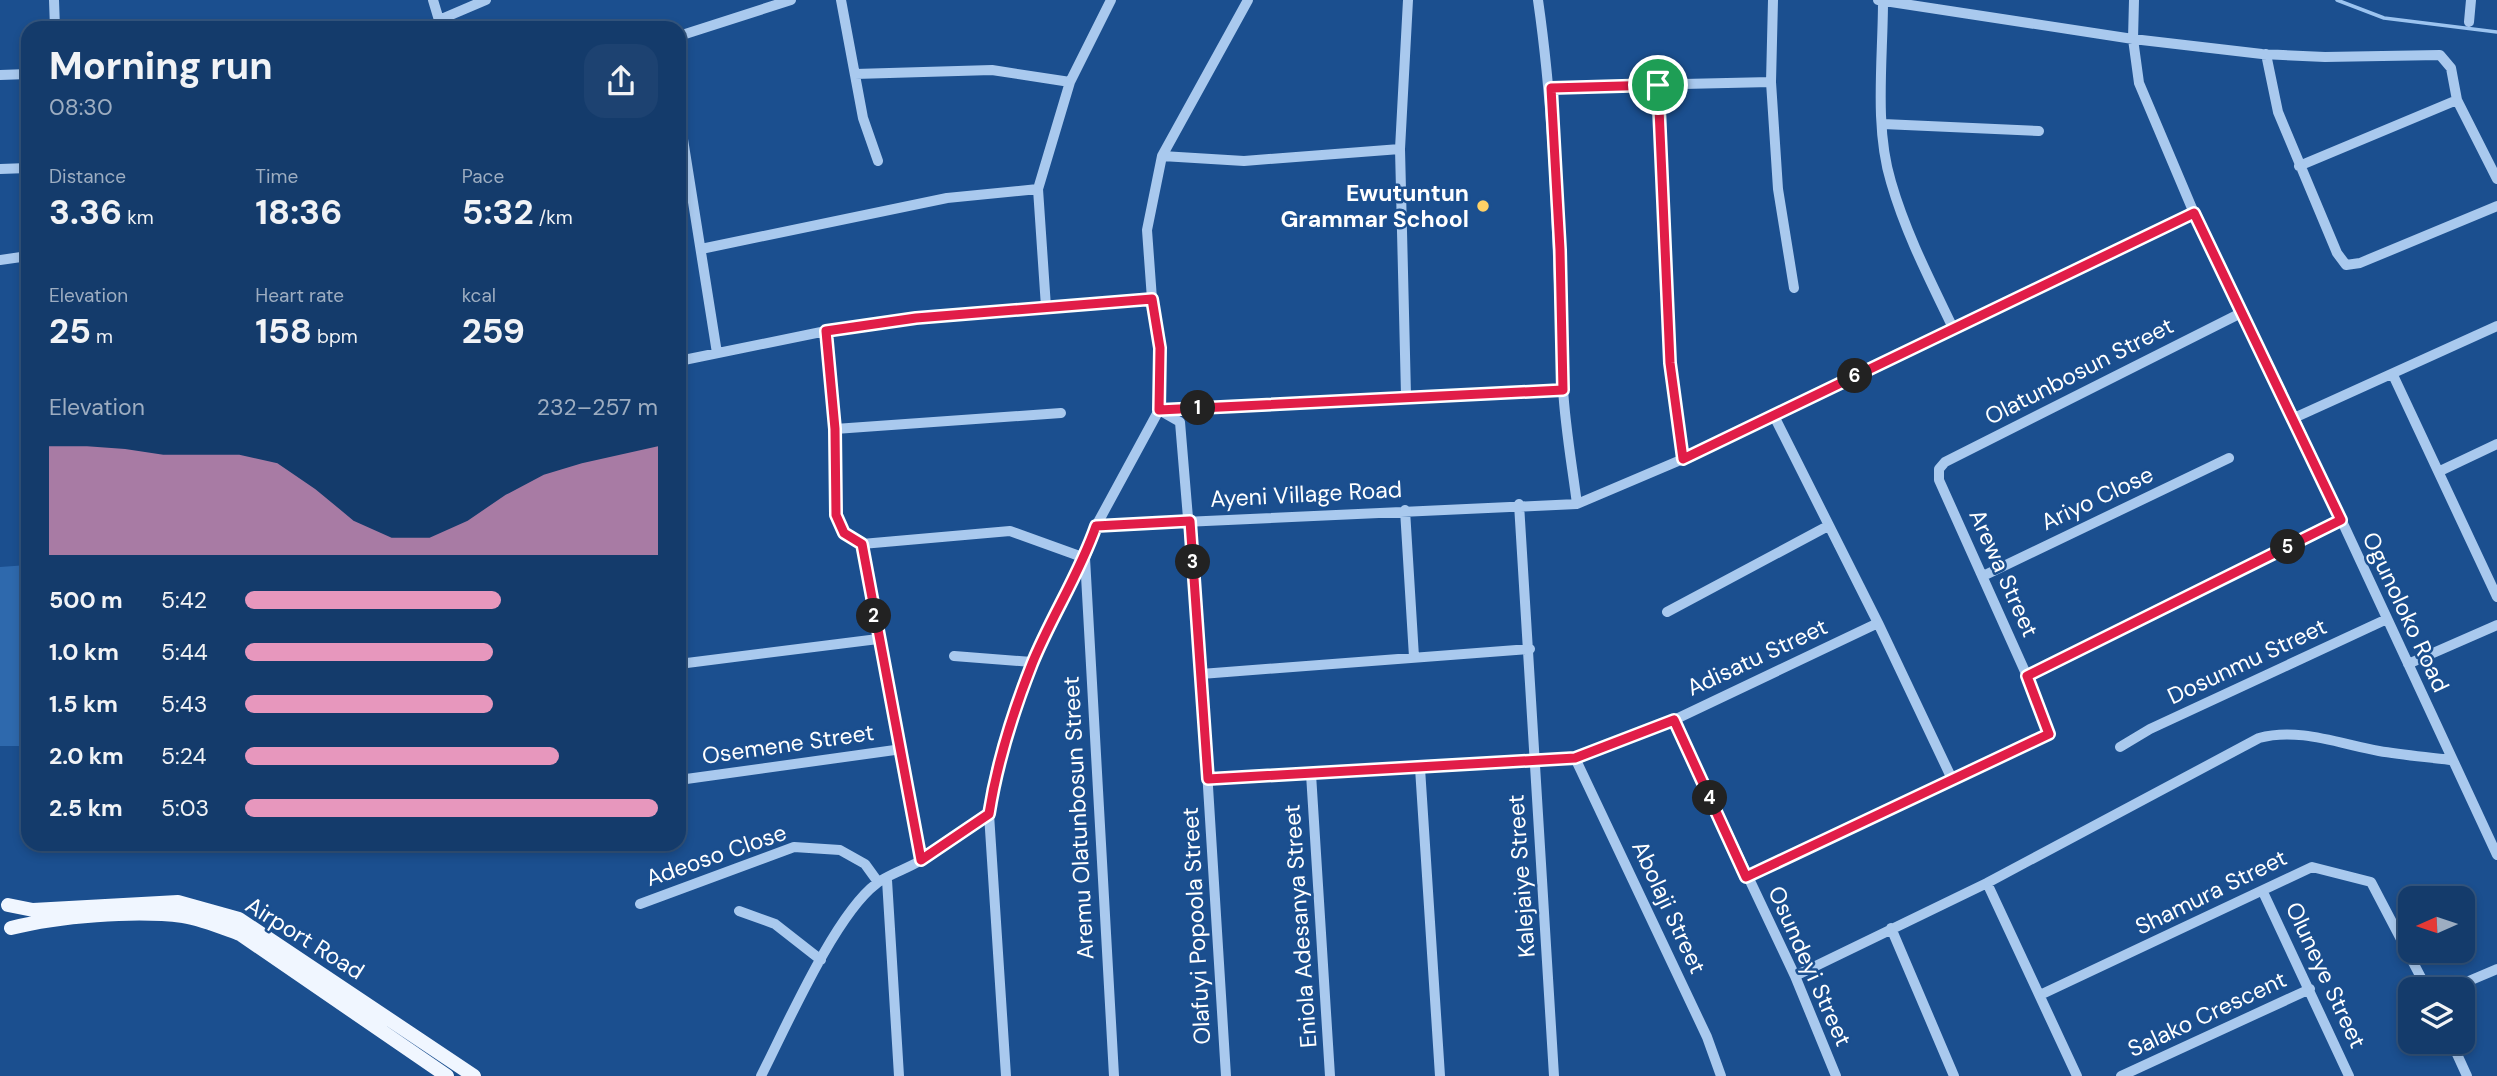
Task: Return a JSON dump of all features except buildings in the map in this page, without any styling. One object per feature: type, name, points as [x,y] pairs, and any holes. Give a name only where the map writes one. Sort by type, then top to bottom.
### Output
[{"type":"main road","points":[[4,902],[13,918],[5,932]]},
{"type":"main road","name":"Airport Road","points":[[4,902],[33,910],[178,902],[239,919],[474,1076]]},
{"type":"main road","name":"Airport Road","points":[[5,932],[37,920],[149,915],[184,916],[214,924],[240,934],[447,1076]]},
{"type":"street","points":[[54,0],[55,21]]},
{"type":"street","points":[[433,0],[439,20],[485,0]]},
{"type":"street","points":[[686,34],[791,0]]},
{"type":"street","points":[[841,0],[863,118],[878,161]]},
{"type":"street","points":[[1046,307],[1038,188],[1069,82],[1111,0]]},
{"type":"street","points":[[1006,1076],[989,814],[996,770],[1032,662],[1085,558],[1096,526],[1159,410],[1160,348],[1152,299],[1147,230],[1161,156],[1248,0]]},
{"type":"street","points":[[1406,395],[1400,149],[1408,0]]},
{"type":"street","points":[[1538,0],[1551,88],[1560,250],[1563,390],[1577,504],[1683,459],[2194,213]]},
{"type":"street","points":[[1773,0],[1771,82],[1778,189],[1794,288]]},
{"type":"street","points":[[1878,0],[2133,39],[2266,54],[2325,58],[2441,55],[2451,68],[2457,100],[2497,179]]},
{"type":"street","name":"Ogunoloko Road","points":[[2134,0],[2133,39],[2139,83],[2194,213],[2294,418],[2450,760],[2497,855]]},
{"type":"street","points":[[2469,22],[2471,0]]},
{"type":"street","points":[[1883,1],[1883,124],[1890,180],[1917,255],[1954,330]]},
{"type":"street","points":[[2266,54],[2278,112],[2340,260],[2346,265],[2360,263],[2497,206]]},
{"type":"street","points":[[855,74],[992,70],[1069,82]]},
{"type":"street","points":[[0,75],[21,74]]},
{"type":"street","points":[[1551,88],[1771,82]]},
{"type":"street","points":[[1658,85],[1670,363],[1683,459]]},
{"type":"street","points":[[2299,166],[2457,100]]},
{"type":"street","points":[[1883,124],[2039,131]]},
{"type":"street","points":[[1161,156],[1244,161],[1400,149]]},
{"type":"street","points":[[686,157],[717,354]]},
{"type":"street","points":[[0,169],[21,168]]},
{"type":"street","points":[[701,249],[947,198],[1038,188]]},
{"type":"street","points":[[0,260],[21,257]]},
{"type":"street","points":[[686,360],[826,331],[916,318],[1152,299]]},
{"type":"street","name":"Olatunbosun Street","points":[[1939,469],[1945,461],[2241,313]]},
{"type":"street","points":[[2294,418],[2497,326]]},
{"type":"street","points":[[826,331],[835,429],[836,515],[844,533],[862,544],[1010,531],[1085,558]]},
{"type":"street","points":[[2393,375],[2497,597]]},
{"type":"street","points":[[1159,410],[1281,406],[1406,395],[1563,390]]},
{"type":"street","name":"Olafuyi Popoola Street","points":[[1159,410],[1180,422],[1190,521],[1226,1076]]},
{"type":"street","points":[[835,429],[1061,413]]},
{"type":"street","points":[[1746,877],[1952,779],[1878,623],[1773,414]]},
{"type":"street","points":[[2440,471],[2497,444]]},
{"type":"street","name":"Ariyo Close","points":[[1983,576],[2229,458]]},
{"type":"street","name":"Arewa Street","points":[[1939,469],[1938,480],[2027,676],[2049,734],[1952,779]]},
{"type":"street","name":"Ayeni Village Road","points":[[1096,526],[1519,504],[1577,504]]},
{"type":"street","name":"Kalejaiye Street","points":[[1519,504],[1530,649],[1534,762],[1554,1076]]},
{"type":"street","points":[[1405,510],[1414,657]]},
{"type":"street","points":[[2027,676],[2341,520]]},
{"type":"street","points":[[1667,612],[1828,526]]},
{"type":"street","points":[[862,544],[921,860]]},
{"type":"street","name":"Aremu Olatunbosun Street","points":[[1085,558],[1114,1076]]},
{"type":"street","name":"Dosunmu Street","points":[[2123,745],[2150,729],[2387,619]]},
{"type":"street","name":"Adisatu Street","points":[[1208,779],[1575,758],[1674,720],[1878,623]]},
{"type":"street","points":[[2408,664],[2497,625]]},
{"type":"street","points":[[686,663],[878,639]]},
{"type":"street","points":[[1201,674],[1530,649]]},
{"type":"street","points":[[954,656],[1032,662]]},
{"type":"street","name":"Osundeyi Street","points":[[1674,720],[1795,976],[1836,1076]]},
{"type":"street","points":[[1795,976],[1987,883],[2259,738],[2273,734],[2301,735],[2381,751],[2450,760]]},
{"type":"street","name":"Osemene Street","points":[[686,779],[902,749]]},
{"type":"street","name":"Abolaji Street","points":[[1575,758],[1707,1037],[1721,1076]]},
{"type":"street","points":[[1420,768],[1440,1076]]},
{"type":"street","name":"Eniola Adesanya Street","points":[[1311,774],[1330,1076]]},
{"type":"street","points":[[761,1076],[821,960],[857,904],[882,881],[921,860],[989,814]]},
{"type":"street","name":"Adeoso Close","points":[[640,904],[794,847],[840,850],[865,864],[882,881]]},
{"type":"street","name":"Shamura Street","points":[[2040,995],[2312,867],[2371,882],[2421,977]]},
{"type":"street","points":[[882,881],[899,1076]]},
{"type":"street","points":[[1987,883],[2077,1076]]},
{"type":"street","name":"Oluneye Street","points":[[2263,892],[2350,1076]]},
{"type":"street","points":[[739,911],[775,924],[821,960]]},
{"type":"street","points":[[1891,928],[1954,1076]]},
{"type":"street","points":[[2475,978],[2497,969]]},
{"type":"street","name":"Salako Crescent","points":[[2121,1076],[2310,989]]},
{"type":"street","points":[[2457,1054],[2467,1076]]},
{"type":"shaded area","points":[[21,566],[21,746],[0,746],[0,567]]},
{"type":"waterway","points":[[2337,0],[2384,18],[2497,32]]},
{"type":"place","name":"Ewutuntun Grammar School","points":[[1483,206]]},
{"type":"route","points":[[1658,85],[1670,363],[1683,459],[2194,213],[2341,520],[2027,676],[2049,728],[2049,734],[1746,877],[1674,720],[1575,758],[1208,779],[1190,521],[1096,526],[1085,558],[1032,662],[996,770],[989,814],[921,860],[862,544],[844,533],[836,515],[835,429],[826,331],[916,318],[1152,299],[1160,348],[1159,410],[1281,406],[1406,395],[1563,390],[1560,250],[1551,88],[1658,85]]}]
